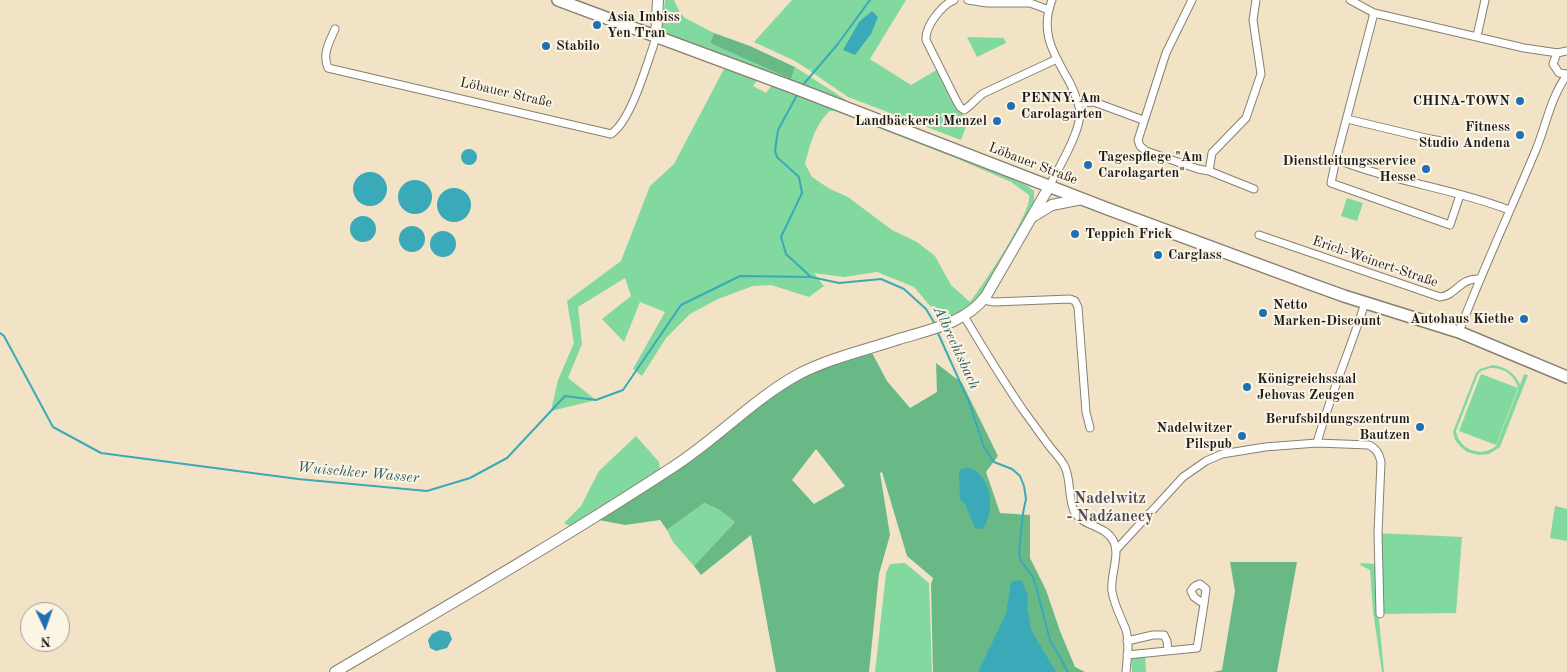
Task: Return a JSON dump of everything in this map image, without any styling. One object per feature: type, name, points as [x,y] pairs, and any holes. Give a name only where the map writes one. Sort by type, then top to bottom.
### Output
[{"type":"main road","name":"Löbauer Straße","points":[[558,0],[800,90],[1308,284],[1459,332],[1567,377]]},
{"type":"main road","points":[[656,37],[658,0]]},
{"type":"main road","points":[[335,672],[593,519],[677,464],[798,374],[869,348],[942,326],[964,316],[982,300],[1049,186]]},
{"type":"main road","points":[[1033,216],[1052,205],[1082,199]]},
{"type":"street","points":[[954,0],[940,9],[926,35],[926,40],[956,100],[964,110],[984,93],[1057,59]]},
{"type":"street","points":[[968,0],[987,3],[1030,3],[1049,10]]},
{"type":"street","points":[[1049,186],[1078,124],[1080,112],[1079,103],[1057,59],[1046,31],[1052,0]]},
{"type":"street","points":[[1192,0],[1166,53],[1143,120],[1138,143],[1142,149],[1198,169],[1209,170],[1254,189]]},
{"type":"street","points":[[1209,170],[1212,153],[1246,118],[1261,74],[1253,20],[1256,0]]},
{"type":"street","points":[[1350,0],[1374,13],[1524,48],[1558,52],[1567,50]]},
{"type":"street","points":[[1477,36],[1485,0]]},
{"type":"street","points":[[1374,13],[1331,183],[1450,224],[1460,195]]},
{"type":"street","name":"Löbauer Straße","points":[[335,30],[326,54],[325,60],[328,68],[612,134],[619,129],[628,113],[656,37]]},
{"type":"street","points":[[1524,48],[1553,62],[1557,71],[1554,98]]},
{"type":"street","points":[[1553,62],[1558,52]]},
{"type":"street","points":[[1459,332],[1479,279],[1538,145],[1554,98],[1567,75],[1557,71]]},
{"type":"street","points":[[1079,103],[1094,102],[1143,120]]},
{"type":"street","points":[[1347,118],[1430,139],[1454,143]]},
{"type":"street","points":[[1336,159],[1353,166],[1486,201],[1509,210]]},
{"type":"street","name":"Erich-Weinert-Straße","points":[[1259,235],[1440,297],[1446,297],[1466,280],[1479,279]]},
{"type":"street","points":[[982,300],[994,302],[1070,299],[1075,301],[1078,307],[1086,412],[1090,428]]},
{"type":"street","points":[[1317,443],[1323,419],[1346,361],[1365,303]]},
{"type":"street","points":[[964,316],[1024,411],[1063,463],[1068,476],[1071,500],[1076,515],[1108,534],[1114,541],[1116,550],[1112,571],[1112,590],[1115,607],[1126,631],[1126,672]]},
{"type":"street","points":[[1116,550],[1183,477],[1206,460],[1222,454],[1248,449],[1317,443],[1369,445],[1375,448],[1381,462],[1378,564],[1380,614]]},
{"type":"street","points":[[1127,655],[1197,648],[1204,604]]},
{"type":"street","points":[[1127,642],[1153,635],[1164,635],[1167,640],[1168,651]]},
{"type":"green space","points":[[665,0],[674,0],[680,13],[685,18],[714,33],[710,43],[791,78],[795,67],[846,100],[845,104],[670,37],[665,34],[662,28]]},
{"type":"green space","points":[[792,0],[906,0],[870,59],[911,85],[940,68],[967,124],[961,140],[848,97],[810,71],[812,68],[809,70],[795,61],[754,42]]},
{"type":"green space","points":[[714,33],[750,46],[795,67],[791,79],[710,43]]},
{"type":"green space","points":[[967,37],[1004,38],[1006,43],[977,57]]},
{"type":"green space","points":[[725,67],[758,79],[753,86],[766,93],[772,85],[947,152],[1026,185],[1034,191],[1034,202],[1024,223],[980,297],[959,313],[942,320],[914,287],[877,272],[844,277],[814,273],[824,286],[809,297],[771,285],[753,286],[718,299],[690,314],[666,338],[642,376],[633,369],[665,312],[640,302],[624,342],[602,319],[631,296],[625,278],[578,307],[582,344],[568,378],[596,400],[551,411],[558,380],[574,343],[567,301],[621,261],[650,186],[674,164]],"holes":[[[830,111],[835,111],[958,159],[1011,182],[1029,195],[1028,204],[1015,232],[995,266],[970,302],[951,285],[935,256],[917,242],[892,230],[848,197],[830,189],[812,177],[805,164],[811,142],[820,122]]]},
{"type":"green space","points":[[1347,198],[1363,203],[1357,221],[1341,216]]},
{"type":"green space","points":[[871,351],[887,381],[910,408],[937,392],[936,363],[962,383],[998,456],[986,472],[1000,513],[1030,515],[1030,558],[1046,590],[1075,667],[1085,672],[933,672],[931,584],[933,578],[907,556],[882,472],[880,473],[890,535],[879,574],[869,672],[776,672],[751,535],[701,575],[694,566],[735,522],[718,509],[704,503],[667,530],[660,520],[625,525],[599,520],[669,475],[791,381],[818,368]],"holes":[[[816,449],[845,486],[814,504],[792,480]]]},
{"type":"green space","points":[[1493,365],[1502,367],[1513,374],[1520,385],[1524,374],[1528,375],[1500,447],[1489,454],[1478,455],[1467,452],[1460,446],[1455,440],[1453,432],[1476,373],[1480,369]],"holes":[[[1490,368],[1504,370],[1514,379],[1518,390],[1496,446],[1490,450],[1478,452],[1466,447],[1458,438],[1456,431],[1478,374]]]},
{"type":"green space","points":[[1481,374],[1518,388],[1496,445],[1459,431]]},
{"type":"green space","points":[[636,436],[659,462],[660,470],[573,528],[564,523],[581,506],[599,471]]},
{"type":"green space","points":[[704,503],[718,509],[735,522],[694,566],[673,542],[667,530]]},
{"type":"green space","points":[[1555,506],[1567,509],[1567,541],[1550,538]]},
{"type":"green space","points":[[1378,533],[1462,537],[1456,613],[1380,614]]},
{"type":"green space","points":[[1230,562],[1297,562],[1277,672],[1213,672],[1222,670],[1235,591]]},
{"type":"green space","points":[[905,563],[929,583],[932,672],[875,672],[886,573],[890,564]]},
{"type":"green space","points":[[1361,563],[1376,564],[1384,672],[1382,672],[1373,611],[1370,570],[1360,565]]},
{"type":"green space","points":[[1131,655],[1145,655],[1146,672],[1132,672]]},
{"type":"water","points":[[872,11],[878,17],[871,34],[855,55],[843,50],[859,22]]},
{"type":"water","points":[[469,149],[475,151],[477,157],[475,163],[469,165],[463,163],[461,157],[463,151]]},
{"type":"water","points":[[370,172],[382,177],[387,189],[382,201],[370,206],[358,201],[353,189],[358,177]]},
{"type":"water","points":[[415,180],[427,185],[432,197],[427,209],[415,214],[403,209],[398,197],[403,185]]},
{"type":"water","points":[[454,188],[466,193],[471,205],[466,217],[454,222],[442,217],[437,205],[442,193]]},
{"type":"water","points":[[363,216],[372,220],[376,229],[372,238],[363,242],[354,238],[350,229],[354,220]]},
{"type":"water","points":[[412,226],[421,230],[425,239],[421,248],[412,252],[403,248],[399,239],[403,230]]},
{"type":"water","points":[[443,231],[452,235],[456,244],[452,253],[443,257],[434,253],[430,244],[434,235]]},
{"type":"water","points":[[961,469],[974,469],[981,476],[990,495],[989,516],[983,529],[975,528],[965,504],[960,499],[959,473]]},
{"type":"water","points":[[1021,580],[1028,595],[1027,608],[1031,630],[1056,672],[978,672],[1006,614],[1011,582]]},
{"type":"water","points":[[440,630],[449,632],[452,639],[447,648],[436,651],[430,648],[428,640],[432,634]]},
{"type":"waterway","name":"Albrechtsbach","points":[[802,86],[837,45],[870,0]]},
{"type":"waterway","name":"Albrechtsbach","points":[[797,95],[778,130],[775,151],[777,157],[799,177],[802,193],[781,237],[786,254],[811,277],[839,283],[881,279],[904,289],[926,309],[935,324]]},
{"type":"waterway","name":"Wuischker Wasser","points":[[0,333],[4,336],[53,427],[101,453],[298,479],[427,491],[470,478],[507,458],[565,396],[596,400],[623,390],[681,305],[740,276],[811,277]]},
{"type":"waterway","name":"Albrechtsbach","points":[[937,331],[969,402],[984,447],[994,462],[1012,469],[1020,476],[1024,486],[1026,499],[1019,553],[1021,561],[1033,577],[1050,640],[1068,672]]},
{"type":"place","name":"Asia Imbiss Yen Tran","points":[[597,25]]},
{"type":"place","name":"Stabilo","points":[[546,46]]},
{"type":"place","name":"CHINA-TOWN","points":[[1520,101]]},
{"type":"place","name":"PENNY. Am Carolagarten","points":[[1011,106]]},
{"type":"place","name":"Landbäckerei Menzel","points":[[997,121]]},
{"type":"place","name":"Fitness Studio Andena","points":[[1520,135]]},
{"type":"place","name":"Tagespflege \"Am Carolagarten\"","points":[[1088,165]]},
{"type":"place","name":"Dienstleitungsservice Hesse","points":[[1426,169]]},
{"type":"place","name":"Teppich Frick","points":[[1075,234]]},
{"type":"place","name":"Carglass","points":[[1158,255]]},
{"type":"place","name":"Netto Marken-Discount","points":[[1263,313]]},
{"type":"place","name":"Autohaus Kiethe","points":[[1524,319]]},
{"type":"place","name":"Königreichssaal Jehovas Zeugen","points":[[1247,387]]},
{"type":"place","name":"Berufsbildungszentrum Bautzen","points":[[1420,427]]},
{"type":"place","name":"Nadelwitzer Pilspub","points":[[1242,436]]},
{"type":"district","name":"Nadelwitz - Nadźanecy","points":[[1110,508]]}]
